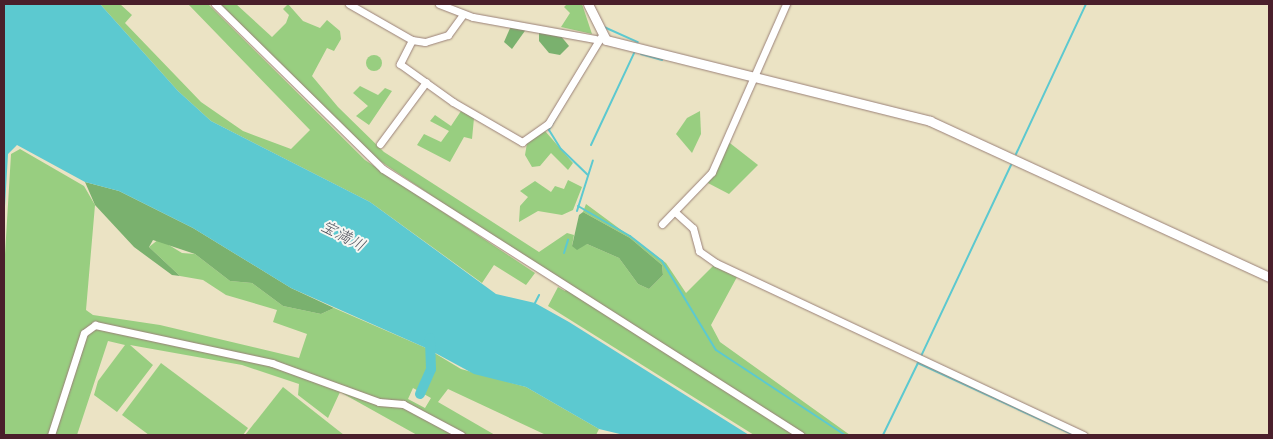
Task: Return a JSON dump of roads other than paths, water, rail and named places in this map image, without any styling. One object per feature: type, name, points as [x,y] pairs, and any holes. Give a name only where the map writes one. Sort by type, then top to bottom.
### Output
[{"type":"street","points":[[214,4],[383,169],[801,435]]},
{"type":"street","points":[[349,4],[412,40],[434,41],[448,35],[463,14]]},
{"type":"street","points":[[439,4],[463,14],[598,38],[639,51],[930,121],[1269,277]]},
{"type":"street","points":[[412,40],[399,62],[452,102],[526,142],[548,124],[598,38],[588,4]]},
{"type":"street","points":[[662,224],[712,172],[752,77],[786,4]]},
{"type":"street","points":[[380,144],[426,82]]},
{"type":"street","points":[[675,212],[693,228],[699,251],[716,263],[1084,435]]},
{"type":"street","points":[[51,435],[84,333],[95,325],[272,363],[379,402],[404,404],[462,435]]},
{"type":"water","name":"宝満川","points":[[4,4],[100,4],[178,91],[211,121],[370,202],[496,294],[535,303],[569,322],[749,435],[624,435],[599,429],[526,387],[474,374],[426,348],[291,288],[193,228],[119,191],[85,182],[17,145],[8,154],[4,224]]},
{"type":"waterway","points":[[1016,154],[1086,4]]},
{"type":"waterway","points":[[604,27],[638,42]]},
{"type":"waterway","points":[[591,145],[634,53]]},
{"type":"waterway","points":[[641,54],[662,60]]},
{"type":"waterway","points":[[560,110],[549,130],[561,149],[588,175]]},
{"type":"waterway","points":[[577,211],[593,160]]},
{"type":"waterway","points":[[1011,165],[918,363],[1074,435]]},
{"type":"waterway","points":[[578,206],[630,236],[662,261],[716,350],[845,435]]},
{"type":"waterway","points":[[564,253],[568,240]]},
{"type":"waterway","points":[[535,303],[539,295]]},
{"type":"waterway","points":[[420,394],[431,369],[430,338]]},
{"type":"waterway","points":[[883,435],[918,363]]}]
